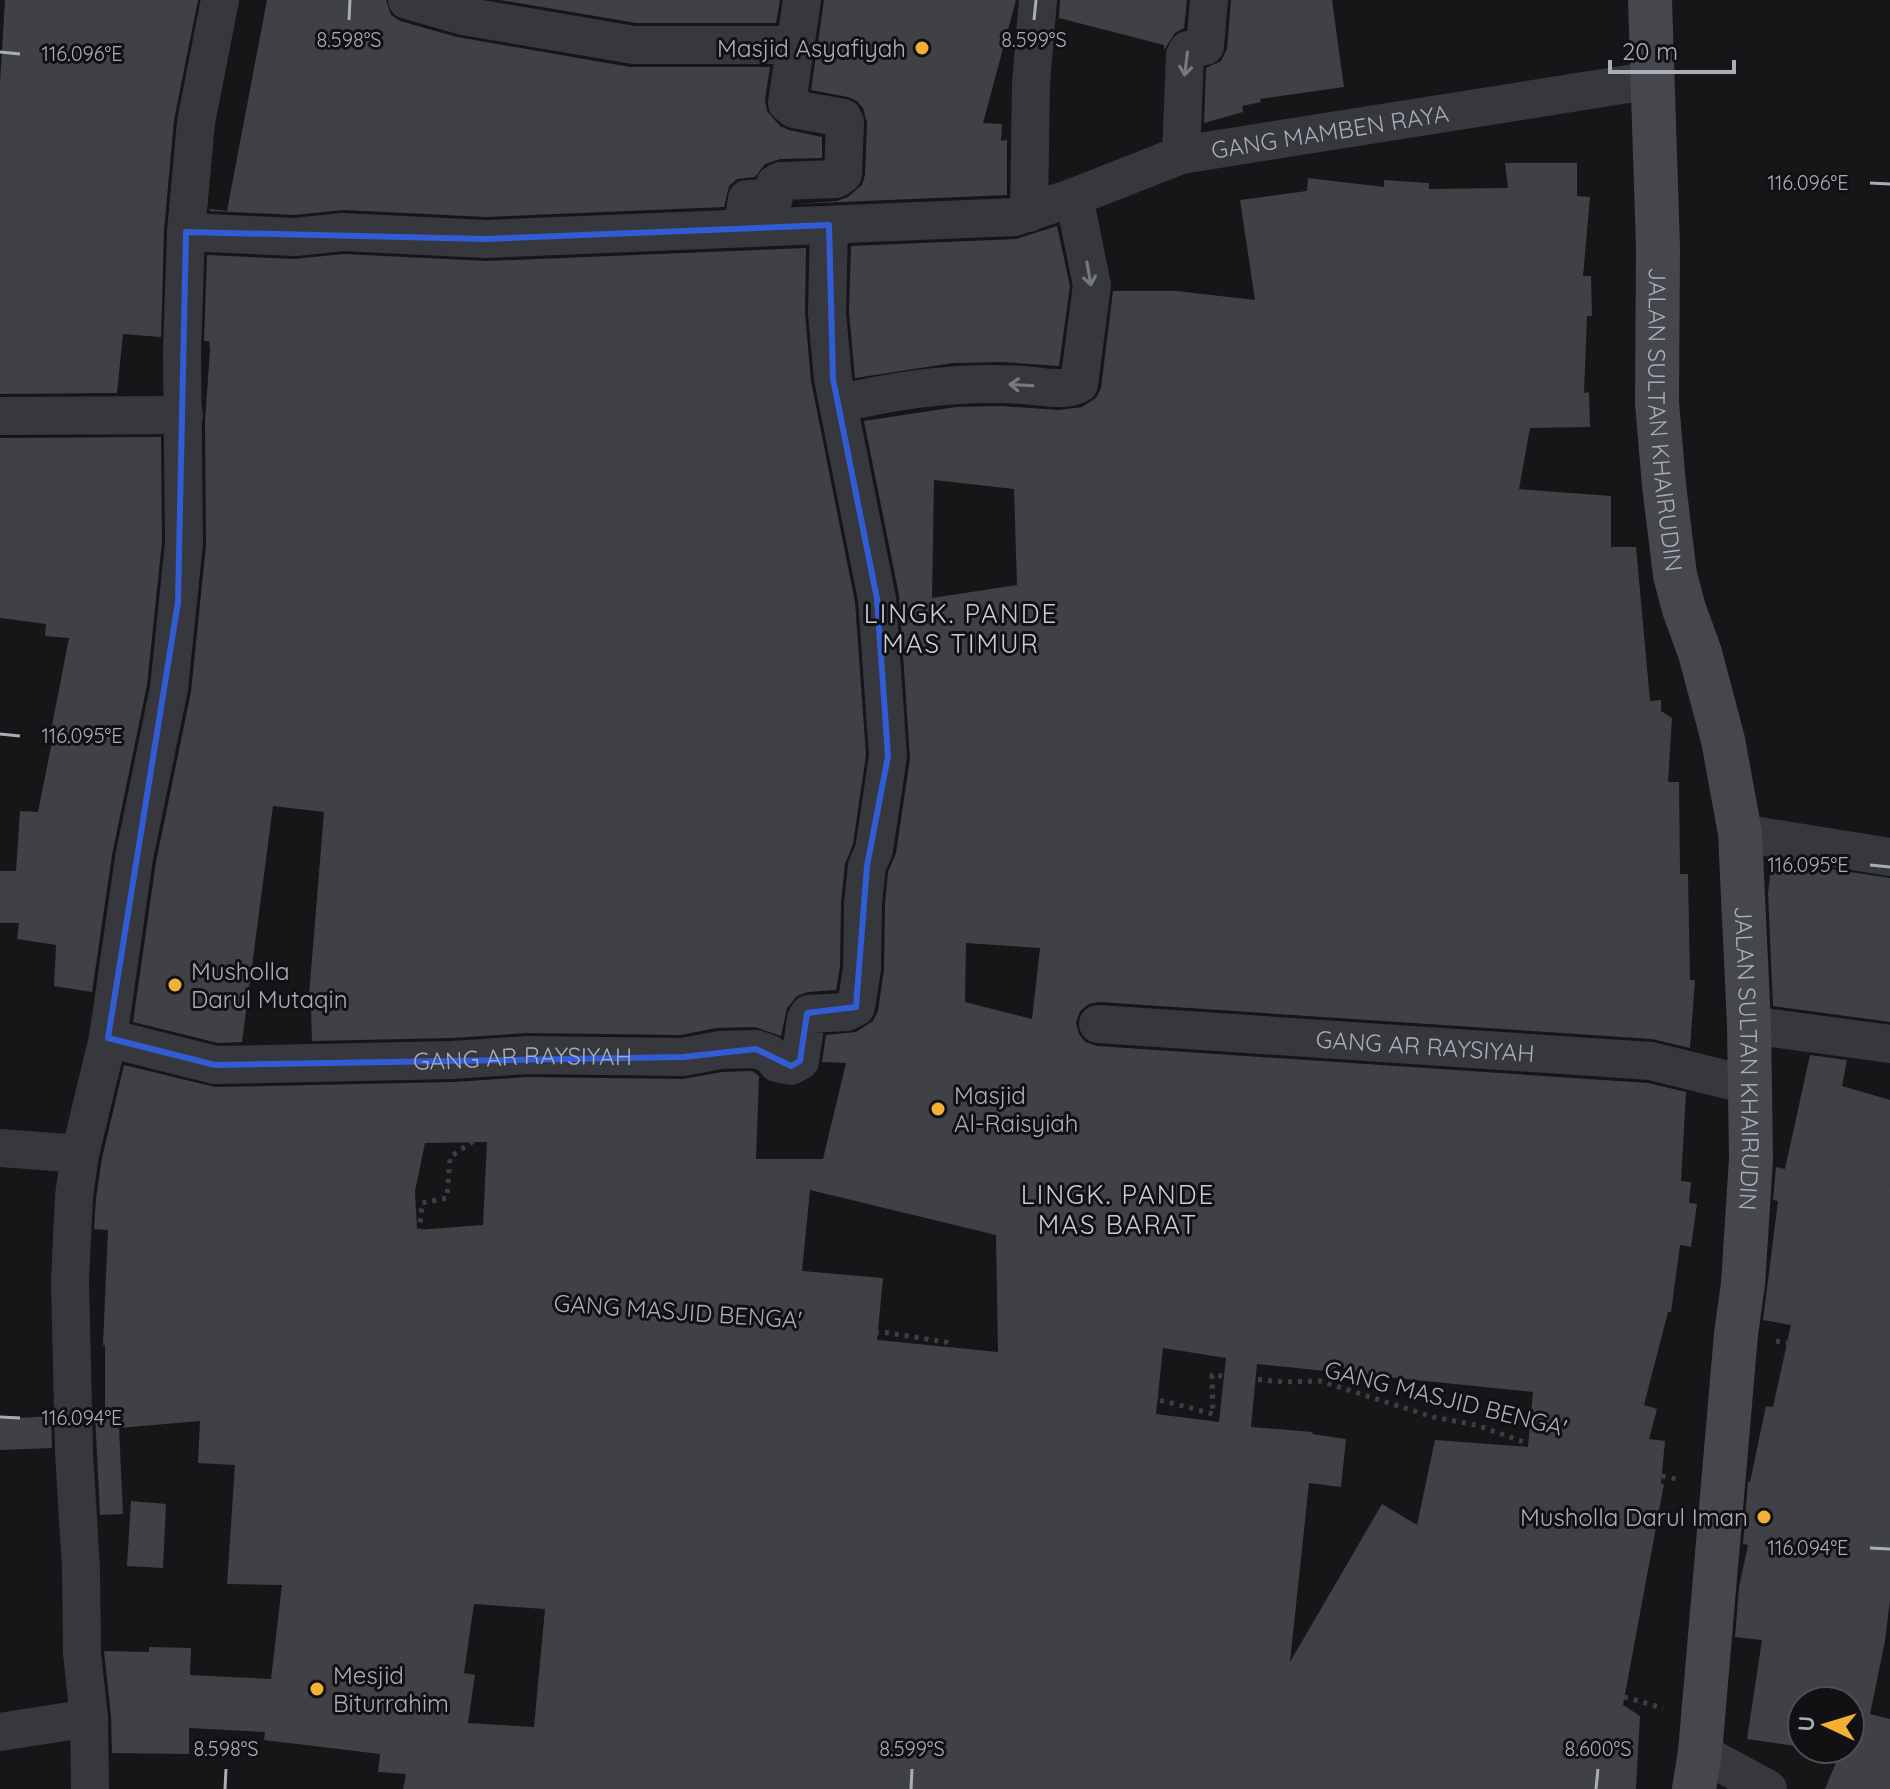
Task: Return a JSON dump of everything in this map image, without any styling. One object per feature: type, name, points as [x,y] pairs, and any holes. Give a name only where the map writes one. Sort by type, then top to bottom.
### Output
[{"type":"main road","name":"JALAN SULTAN KHAIRUDIN","points":[[1650,0],[1658,247],[1657,403],[1664,485],[1675,575],[1723,740],[1740,833],[1749,1025],[1751,1159],[1743,1284],[1721,1489],[1699,1753]]},
{"type":"street","points":[[90,1789],[74,1452],[70,1281],[74,1196],[80,1154],[108,1038],[134,858],[169,688],[184,543],[182,353],[186,232],[196,122],[220,0]]},
{"type":"street","points":[[407,0],[463,16],[620,43],[795,45]]},
{"type":"street","points":[[754,227],[755,214],[745,212],[747,199],[774,198],[775,184],[781,181],[836,179],[843,174],[843,118],[794,109],[787,103],[802,0]]},
{"type":"street","points":[[1022,215],[1038,0]]},
{"type":"street","points":[[1181,155],[1185,55],[1188,50],[1205,46],[1209,0]]},
{"type":"street","name":"GANG MAMBEN RAYA","points":[[186,232],[295,237],[343,232],[486,239],[1022,215],[1181,155],[1653,80]]},
{"type":"street","points":[[829,225],[827,313],[833,379],[839,404],[875,394],[935,386],[1006,384],[1068,387],[1079,384],[1092,285],[1074,197]]},
{"type":"street","name":"GANG AR RAYSIYAH","points":[[108,1038],[215,1065],[453,1060],[527,1055],[683,1057],[720,1050],[756,1049],[770,1054],[777,1063],[796,1065],[800,1061],[809,1014],[856,1007],[862,969],[867,866],[874,850],[888,756],[877,599],[839,404]]},
{"type":"street","points":[[0,416],[184,415]]},
{"type":"street","points":[[1740,833],[1890,857]]},
{"type":"street","name":"GANG AR RAYSIYAH","points":[[1098,1024],[1651,1061],[1748,1085]]},
{"type":"street","points":[[1749,1025],[1890,1044]]},
{"type":"street","points":[[0,1148],[80,1154]]},
{"type":"street","points":[[0,1732],[89,1718]]},
{"type":"street","points":[[1699,1753],[1768,1789]]},
{"type":"path","name":"GANG MASJID BENGA'","points":[[453,1060],[450,1117],[464,1118],[475,1140],[450,1157],[447,1198],[422,1203],[418,1247],[431,1259],[475,1258],[476,1314],[719,1336],[737,1331],[825,1339],[833,1332],[882,1332],[946,1342],[955,1353],[985,1359],[996,1375],[1039,1379],[1052,1396],[1067,1391],[1142,1396],[1213,1414],[1212,1375],[1282,1382],[1320,1381],[1433,1417],[1476,1425],[1524,1442],[1575,1449],[1587,1461],[1721,1489]]},
{"type":"path","points":[[1751,1159],[1822,1168],[1890,1186]]},
{"type":"path","points":[[1736,1334],[1890,1361]]},
{"type":"path","points":[[1408,1667],[1456,1675],[1544,1674],[1699,1753]]},
{"type":"highlighted area","points":[[829,225],[833,379],[877,599],[888,756],[867,866],[856,1007],[807,1013],[800,1061],[791,1066],[756,1049],[683,1057],[215,1065],[108,1038],[178,602],[186,232],[486,239]]},
{"type":"building","points":[[5,0],[198,0],[174,120],[164,231],[161,337],[123,334],[117,393],[0,394],[0,84]]},
{"type":"building","points":[[267,0],[386,0],[391,15],[400,21],[457,37],[630,67],[770,67],[765,100],[767,111],[780,126],[822,137],[822,158],[780,159],[765,164],[755,177],[737,179],[729,186],[724,207],[486,217],[344,210],[294,215],[210,211],[227,211]]},
{"type":"building","points":[[500,0],[780,0],[776,23],[636,23]]},
{"type":"building","points":[[824,0],[1016,0],[983,123],[1002,124],[1001,141],[1007,140],[1007,195],[795,204],[837,201],[848,197],[862,185],[865,175],[867,123],[863,108],[848,97],[811,90]]},
{"type":"building","points":[[1060,0],[1187,0],[1184,28],[1175,33],[1164,50],[1164,45],[1059,18]]},
{"type":"building","points":[[1231,0],[1332,0],[1344,87],[1260,99],[1261,102],[1242,106],[1243,112],[1204,123],[1206,68],[1221,61],[1227,49]]},
{"type":"building","points":[[1505,163],[1577,163],[1577,196],[1590,197],[1583,276],[1591,276],[1592,316],[1587,316],[1584,393],[1589,392],[1590,427],[1530,428],[1519,489],[1611,496],[1611,547],[1636,547],[1650,701],[1661,700],[1661,711],[1672,718],[1668,782],[1679,782],[1680,874],[1688,874],[1690,980],[1695,980],[1690,1048],[1652,1039],[1099,1002],[1089,1004],[1080,1011],[1076,1023],[1085,1042],[1097,1046],[1648,1083],[1686,1092],[1681,1181],[1691,1182],[1689,1203],[1697,1204],[1691,1247],[1680,1245],[1671,1312],[1668,1312],[1644,1405],[1657,1409],[1649,1439],[1665,1441],[1661,1484],[1664,1484],[1623,1705],[1640,1716],[1636,1789],[403,1789],[406,1774],[378,1772],[380,1754],[264,1740],[265,1732],[189,1728],[189,1754],[112,1753],[104,1651],[149,1652],[149,1647],[191,1648],[190,1675],[271,1679],[282,1585],[227,1584],[235,1465],[198,1463],[200,1421],[119,1428],[123,1514],[100,1515],[95,1413],[105,1412],[103,1345],[108,1230],[94,1229],[102,1158],[124,1065],[215,1087],[454,1082],[528,1077],[683,1079],[722,1072],[752,1071],[759,1076],[756,1159],[823,1159],[846,1063],[822,1062],[826,1035],[856,1032],[873,1021],[878,1011],[884,969],[888,872],[896,853],[910,759],[899,595],[864,421],[956,407],[1059,410],[1082,407],[1096,398],[1101,388],[1113,291],[1176,291],[1255,300],[1240,200],[1307,191],[1308,178],[1384,187],[1384,180],[1429,183],[1429,189],[1508,188]],"holes":[[[934,480],[1014,489],[1017,585],[932,598]],[[966,943],[1040,948],[1032,1019],[965,1002]],[[487,1142],[483,1225],[417,1230],[415,1191],[425,1143]],[[810,1190],[996,1235],[998,1352],[877,1340],[883,1278],[802,1271]],[[1163,1348],[1226,1358],[1219,1422],[1156,1414]],[[1257,1364],[1335,1372],[1336,1366],[1376,1376],[1533,1392],[1528,1447],[1435,1440],[1417,1525],[1382,1504],[1290,1662],[1309,1483],[1341,1487],[1346,1439],[1313,1432],[1251,1427]],[[474,1604],[545,1609],[534,1727],[468,1723],[475,1675],[464,1673]]]},
{"type":"building","points":[[1057,226],[1070,286],[1059,366],[953,363],[855,378],[849,312],[851,246],[1016,239]]},
{"type":"building","points":[[806,248],[805,313],[811,381],[855,602],[866,755],[853,844],[845,864],[836,990],[797,996],[787,1008],[781,1036],[755,1027],[716,1028],[681,1035],[527,1033],[312,1041],[311,1009],[308,1008],[324,812],[273,806],[242,1042],[218,1043],[133,1022],[156,862],[191,692],[206,545],[205,421],[210,350],[209,341],[204,341],[207,255],[294,259],[344,254],[487,261]]},
{"type":"building","points":[[161,437],[162,542],[147,685],[112,855],[92,992],[54,986],[56,945],[17,939],[19,923],[0,923],[0,871],[16,871],[20,811],[38,812],[69,638],[45,636],[46,624],[0,618],[0,438]]},
{"type":"building","points":[[1772,860],[1890,878],[1890,1022],[1773,1006],[1768,893]]},
{"type":"building","points":[[1810,1055],[1847,1060],[1842,1086],[1890,1100],[1890,1599],[1870,1714],[1890,1719],[1890,1789],[1825,1789],[1835,1765],[1866,1765],[1866,1685],[1786,1685],[1786,1745],[1747,1739],[1762,1640],[1735,1637],[1739,1587],[1748,1545],[1743,1544],[1748,1481],[1766,1406],[1773,1407],[1791,1325],[1763,1320],[1778,1201],[1773,1200],[1776,1167],[1785,1169]]},
{"type":"building","points":[[51,1416],[52,1448],[0,1450],[0,1419]]},
{"type":"building","points":[[131,1501],[166,1504],[163,1568],[127,1566]]},
{"type":"place","name":"Masjid Asyafiyah","points":[[922,48]]},
{"type":"place","name":"Musholla Darul Mutaqin","points":[[175,985]]},
{"type":"place","name":"Masjid Al-Raisyiah","points":[[938,1109]]},
{"type":"place","name":"Musholla Darul Iman","points":[[1764,1517]]},
{"type":"place","name":"Mesjid Biturrahim","points":[[317,1689]]},
{"type":"district","name":"LINGK. PANDE MAS TIMUR","points":[[961,628]]},
{"type":"district","name":"LINGK. PANDE MAS BARAT","points":[[1118,1209]]}]
